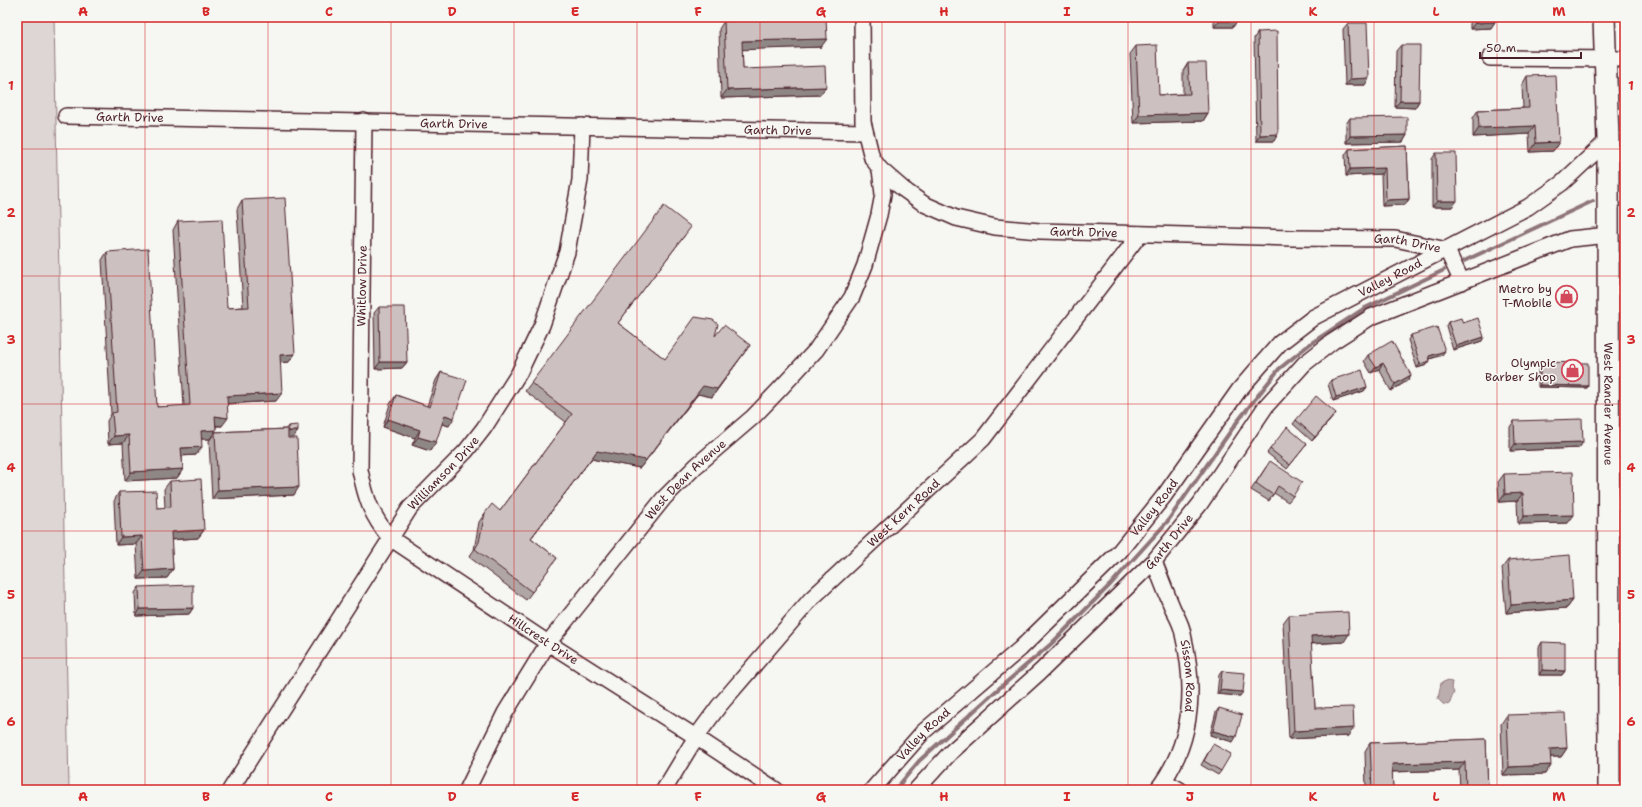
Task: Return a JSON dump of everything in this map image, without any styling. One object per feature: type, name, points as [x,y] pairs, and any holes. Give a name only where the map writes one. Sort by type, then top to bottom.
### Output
[{"type":"main road","name":"West Rancier Avenue","points":[[1604,17],[1615,60],[1608,140],[1609,235],[1617,465],[1609,790]]},
{"type":"street","points":[[862,17],[861,61],[864,132]]},
{"type":"street","points":[[1490,58],[1615,60]]},
{"type":"street","name":"Garth Drive","points":[[66,116],[864,132],[872,158],[880,169],[903,189],[924,204],[956,218],[995,227],[1094,233],[1396,239],[1447,250],[1528,207],[1562,183],[1608,140]]},
{"type":"street","name":"Whitlow Drive","points":[[360,452],[364,121]]},
{"type":"street","name":"Williamson Drive","points":[[230,790],[390,538],[419,497],[466,451],[484,428],[520,373],[539,332],[567,252],[580,180],[582,126]]},
{"type":"street","name":"West Dean Avenue","points":[[467,790],[506,713],[548,643],[664,498],[696,466],[753,417],[816,350],[852,296],[865,264],[879,215],[883,194],[880,169]]},
{"type":"street","name":"West Kern Road","points":[[664,790],[696,737],[724,700],[812,599],[983,439],[1140,234]]},
{"type":"street","name":"Garth Drive","points":[[916,790],[950,753],[1041,671],[1154,561],[1200,504],[1266,406],[1304,364],[1332,342],[1370,317],[1570,239],[1609,235]]},
{"type":"street","name":"Garth Drive","points":[[1447,250],[1462,282]]},
{"type":"street","name":"Valley Road","points":[[872,790],[924,732],[1020,648],[1119,552],[1164,496],[1239,390],[1280,344],[1314,317],[1359,292],[1447,250]]},
{"type":"street","name":"Hillcrest Drive","points":[[360,452],[360,470],[368,502],[375,519],[390,538],[548,643],[776,790]]},
{"type":"street","name":"Sissom Road","points":[[1154,561],[1183,633],[1191,700],[1188,727],[1161,785]]},
{"type":"street","points":[[1161,785],[1180,790]]},
{"type":"shaded area","points":[[17,17],[54,17],[69,790],[17,790]]},
{"type":"shaded area","points":[[1446,681],[1452,682],[1451,688],[1454,692],[1449,705],[1443,704],[1438,699],[1441,683]]},
{"type":"building","points":[[1219,17],[1237,17],[1237,21],[1219,21]]},
{"type":"building","points":[[1475,17],[1495,17],[1495,22],[1475,23]]},
{"type":"building","points":[[826,18],[827,39],[742,41],[743,69],[825,66],[826,87],[727,90],[724,21]]},
{"type":"building","points":[[1348,23],[1367,23],[1369,78],[1350,79]]},
{"type":"building","points":[[1277,31],[1278,134],[1260,135],[1258,32]]},
{"type":"building","points":[[1157,45],[1159,95],[1190,94],[1188,63],[1206,63],[1208,113],[1139,115],[1136,46]]},
{"type":"building","points":[[1401,45],[1420,45],[1419,101],[1400,101]]},
{"type":"building","points":[[1556,75],[1559,142],[1536,143],[1535,126],[1479,128],[1478,110],[1529,108],[1527,76]]},
{"type":"building","points":[[1407,117],[1407,135],[1350,136],[1350,118]]},
{"type":"building","points":[[1407,146],[1409,199],[1386,200],[1385,168],[1350,169],[1349,149]]},
{"type":"building","points":[[1436,153],[1456,153],[1457,201],[1437,201]]},
{"type":"building","points":[[285,198],[295,354],[280,355],[282,393],[227,396],[228,418],[215,416],[216,430],[201,431],[202,447],[181,448],[183,469],[131,472],[129,435],[114,436],[112,413],[117,412],[107,252],[148,249],[157,407],[190,405],[178,221],[222,219],[227,308],[249,307],[242,200]]},
{"type":"building","points":[[664,206],[691,227],[618,323],[665,359],[695,317],[713,320],[718,324],[715,336],[724,325],[750,345],[717,389],[703,386],[646,460],[597,451],[531,538],[557,558],[532,592],[475,549],[479,542],[485,513],[492,504],[500,511],[572,414],[531,383]]},
{"type":"building","points":[[379,307],[405,307],[407,362],[380,362]]},
{"type":"building","points":[[1461,318],[1463,323],[1478,318],[1484,337],[1456,346],[1448,322]]},
{"type":"building","points":[[1437,327],[1445,351],[1429,356],[1430,361],[1420,364],[1411,335]]},
{"type":"building","points":[[1392,341],[1411,375],[1395,384],[1383,363],[1376,367],[1368,355]]},
{"type":"building","points":[[1540,362],[1588,363],[1588,386],[1540,385]]},
{"type":"building","points":[[1362,370],[1367,387],[1336,397],[1331,380]]},
{"type":"building","points":[[441,372],[467,380],[454,418],[445,415],[436,442],[418,437],[420,430],[388,419],[396,395],[430,407]]},
{"type":"building","points":[[1316,396],[1336,413],[1315,437],[1296,420]]},
{"type":"building","points":[[1582,419],[1583,442],[1515,444],[1514,421]]},
{"type":"building","points":[[298,425],[298,431],[289,431],[288,426]]},
{"type":"building","points":[[1287,427],[1307,444],[1290,465],[1270,449]]},
{"type":"building","points":[[288,429],[288,438],[297,438],[299,487],[218,490],[215,432]]},
{"type":"building","points":[[1270,461],[1302,482],[1293,496],[1278,486],[1273,495],[1256,483]]},
{"type":"building","points":[[1573,472],[1574,515],[1524,516],[1523,493],[1505,494],[1504,474]]},
{"type":"building","points":[[201,479],[204,530],[171,532],[173,569],[144,571],[142,536],[121,537],[119,492],[156,491],[157,508],[171,507],[170,481]]},
{"type":"building","points":[[1570,555],[1573,600],[1511,605],[1508,560]]},
{"type":"building","points":[[193,585],[193,608],[140,609],[139,587]]},
{"type":"building","points":[[1348,612],[1349,634],[1311,636],[1315,708],[1353,707],[1354,728],[1294,731],[1289,615]]},
{"type":"building","points":[[1542,642],[1565,643],[1565,671],[1542,670]]},
{"type":"building","points":[[1222,671],[1245,673],[1243,692],[1220,690]]},
{"type":"building","points":[[1219,708],[1242,715],[1236,737],[1213,731]]},
{"type":"building","points":[[1565,713],[1567,748],[1550,749],[1551,765],[1509,767],[1507,715]]},
{"type":"building","points":[[1486,739],[1488,790],[1466,790],[1465,762],[1392,764],[1393,790],[1372,790],[1370,743]]},
{"type":"building","points":[[1213,744],[1231,754],[1221,771],[1204,761]]},
{"type":"waterway","points":[[1464,261],[1593,201]]},
{"type":"waterway","points":[[895,790],[919,761],[996,691],[1051,644],[1110,585],[1167,522],[1237,422],[1279,369],[1310,344],[1365,308],[1444,270]]},
{"type":"place","name":"Metro by T-Mobile","points":[[1567,296]]},
{"type":"place","name":"Olympic Barber Shop","points":[[1572,370]]}]
